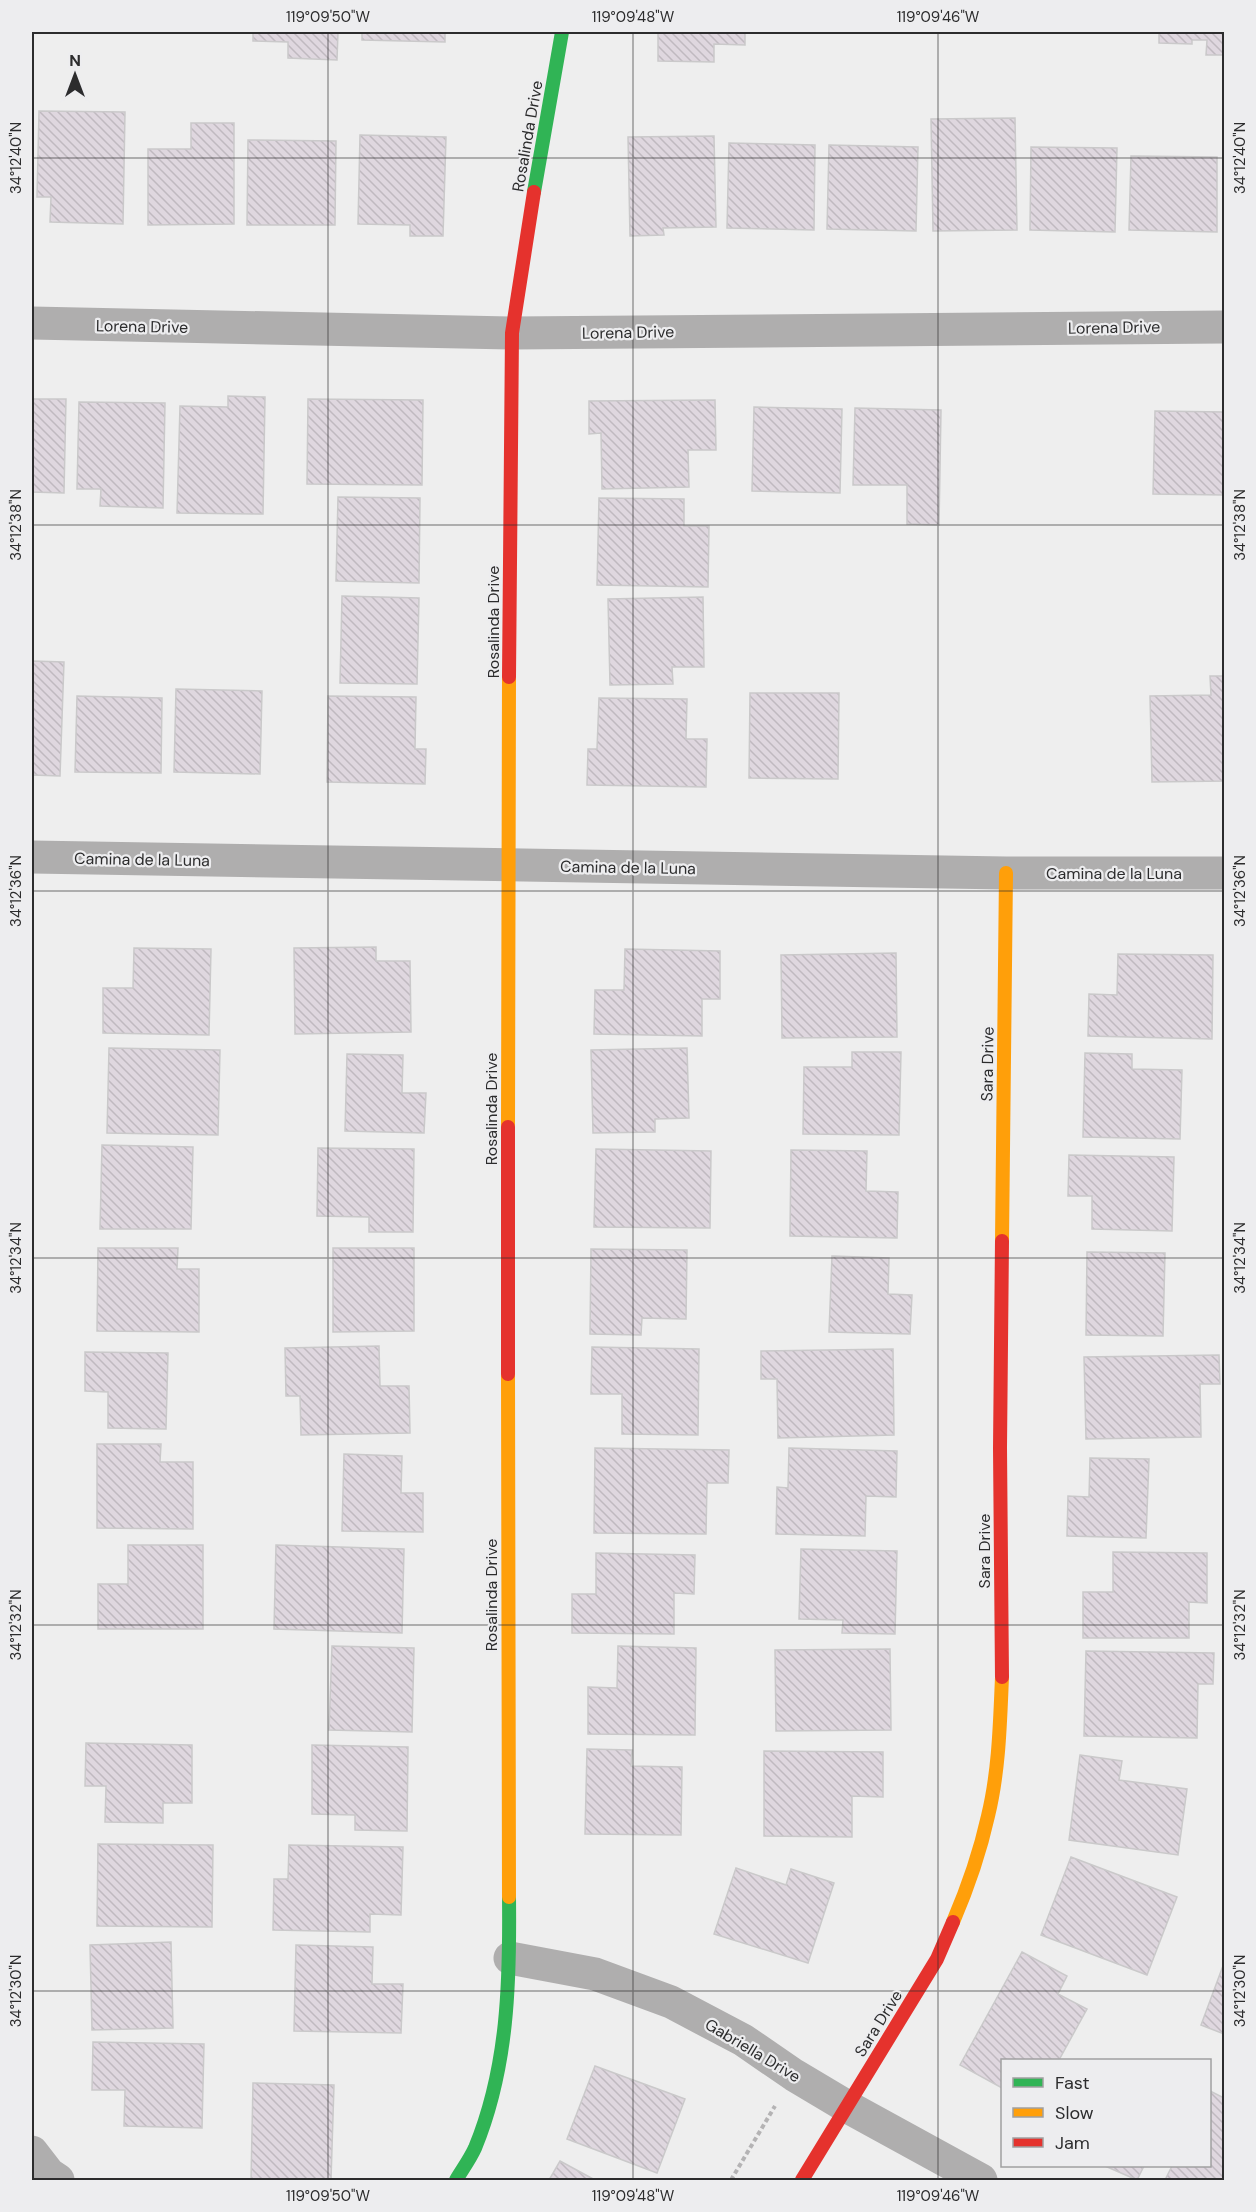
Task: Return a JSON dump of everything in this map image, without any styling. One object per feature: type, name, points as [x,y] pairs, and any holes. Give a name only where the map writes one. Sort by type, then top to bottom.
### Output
[{"type":"street","name":"Rosalinda Drive","points":[[456,2181],[474,2150],[492,2099],[503,2046],[510,1958],[508,1851],[508,866],[512,333],[562,32]]},
{"type":"street","name":"Lorena Drive","points":[[32,323],[512,333],[1224,327]]},
{"type":"street","name":"Camina de la Luna","points":[[32,857],[1005,873],[1224,873]]},
{"type":"street","name":"Sara Drive","points":[[802,2181],[937,1959],[969,1884],[988,1814],[1000,1734],[1002,1675],[1000,1424],[1005,873]]},
{"type":"street","name":"Gabriella Drive","points":[[510,1958],[595,1974],[671,2002],[743,2040],[794,2075],[846,2106],[981,2181]]},
{"type":"street","points":[[32,2152],[49,2174],[58,2181]]},
{"type":"path","points":[[731,2181],[794,2075]]},
{"type":"building","points":[[253,32],[338,32],[337,60],[288,58],[288,42],[253,41]]},
{"type":"building","points":[[362,32],[445,32],[445,42],[362,40]]},
{"type":"building","points":[[658,32],[745,32],[745,45],[714,44],[714,62],[658,61]]},
{"type":"building","points":[[1159,32],[1224,32],[1224,55],[1206,55],[1207,40],[1192,40],[1192,44],[1159,43]]},
{"type":"building","points":[[39,111],[125,112],[123,224],[50,222],[51,197],[37,197]]},
{"type":"building","points":[[1015,118],[1017,230],[933,231],[931,119]]},
{"type":"building","points":[[191,123],[234,123],[234,224],[148,225],[148,149],[191,149]]},
{"type":"building","points":[[360,135],[446,137],[443,236],[410,236],[410,225],[358,224]]},
{"type":"building","points":[[714,136],[716,227],[663,228],[664,235],[630,236],[628,137]]},
{"type":"building","points":[[248,140],[336,141],[335,225],[247,225]]},
{"type":"building","points":[[729,143],[815,145],[814,230],[727,228]]},
{"type":"building","points":[[829,145],[918,147],[916,231],[827,229]]},
{"type":"building","points":[[1031,147],[1117,148],[1115,232],[1030,230]]},
{"type":"building","points":[[1131,156],[1217,157],[1217,232],[1129,230]]},
{"type":"building","points":[[228,396],[265,397],[263,514],[177,513],[180,406],[228,407]]},
{"type":"building","points":[[32,399],[66,399],[64,493],[32,492]]},
{"type":"building","points":[[308,399],[423,400],[422,485],[307,484]]},
{"type":"building","points":[[715,400],[716,450],[688,450],[689,487],[602,489],[601,433],[589,434],[589,401]]},
{"type":"building","points":[[79,402],[165,403],[163,508],[100,506],[101,489],[77,489]]},
{"type":"building","points":[[754,407],[842,409],[840,493],[752,491]]},
{"type":"building","points":[[855,408],[941,410],[939,525],[907,524],[907,485],[853,485]]},
{"type":"building","points":[[1155,411],[1224,412],[1224,495],[1153,494]]},
{"type":"building","points":[[338,497],[420,498],[419,583],[336,581]]},
{"type":"building","points":[[599,498],[684,499],[684,526],[709,526],[708,587],[597,585]]},
{"type":"building","points":[[342,596],[419,598],[417,684],[340,683]]},
{"type":"building","points":[[703,597],[704,667],[672,667],[673,684],[610,685],[608,599]]},
{"type":"building","points":[[32,661],[64,662],[60,776],[32,775]]},
{"type":"building","points":[[1210,676],[1224,676],[1224,781],[1152,782],[1150,696],[1211,695]]},
{"type":"building","points":[[176,689],[262,691],[260,774],[174,772]]},
{"type":"building","points":[[750,693],[839,693],[838,779],[749,778]]},
{"type":"building","points":[[77,696],[162,698],[161,773],[75,772]]},
{"type":"building","points":[[328,696],[416,697],[415,749],[426,749],[425,784],[327,782]]},
{"type":"building","points":[[599,698],[687,699],[686,739],[707,739],[706,787],[587,785],[588,749],[597,749]]},
{"type":"building","points":[[376,947],[376,961],[410,961],[411,1032],[295,1034],[294,948]]},
{"type":"building","points":[[134,948],[211,949],[209,1035],[103,1033],[103,988],[133,988]]},
{"type":"building","points":[[625,949],[720,951],[720,999],[702,999],[702,1036],[594,1034],[595,990],[624,990]]},
{"type":"building","points":[[896,953],[897,1037],[782,1038],[781,955]]},
{"type":"building","points":[[1118,954],[1213,955],[1212,1039],[1088,1036],[1089,994],[1117,995]]},
{"type":"building","points":[[109,1048],[220,1050],[218,1135],[107,1133]]},
{"type":"building","points":[[687,1048],[689,1118],[655,1119],[655,1132],[593,1133],[591,1050]]},
{"type":"building","points":[[852,1052],[901,1052],[899,1135],[803,1134],[804,1067],[852,1067]]},
{"type":"building","points":[[1085,1053],[1132,1054],[1132,1069],[1182,1070],[1180,1139],[1083,1137]]},
{"type":"building","points":[[347,1054],[403,1055],[402,1093],[426,1093],[424,1133],[345,1131]]},
{"type":"building","points":[[102,1145],[193,1147],[191,1229],[100,1229]]},
{"type":"building","points":[[318,1148],[414,1149],[413,1232],[369,1232],[369,1217],[317,1216]]},
{"type":"building","points":[[596,1149],[711,1151],[710,1228],[594,1227]]},
{"type":"building","points":[[791,1150],[867,1151],[866,1191],[898,1192],[897,1238],[790,1236]]},
{"type":"building","points":[[1069,1155],[1174,1157],[1172,1231],[1092,1229],[1092,1196],[1068,1196]]},
{"type":"building","points":[[98,1248],[178,1248],[177,1269],[199,1269],[199,1332],[97,1331]]},
{"type":"building","points":[[333,1248],[414,1248],[414,1331],[333,1332]]},
{"type":"building","points":[[591,1249],[687,1250],[686,1319],[642,1318],[641,1335],[590,1334]]},
{"type":"building","points":[[1087,1252],[1165,1253],[1163,1336],[1086,1335]]},
{"type":"building","points":[[832,1256],[889,1258],[888,1294],[912,1295],[910,1334],[829,1332]]},
{"type":"building","points":[[379,1346],[380,1386],[409,1386],[410,1433],[301,1435],[300,1396],[286,1396],[285,1348]]},
{"type":"building","points":[[592,1347],[699,1349],[698,1435],[622,1434],[622,1394],[591,1394]]},
{"type":"building","points":[[893,1349],[894,1435],[778,1438],[777,1379],[761,1379],[761,1351]]},
{"type":"building","points":[[85,1352],[168,1353],[166,1429],[108,1428],[108,1392],[85,1391]]},
{"type":"building","points":[[1219,1355],[1220,1384],[1200,1384],[1201,1437],[1086,1439],[1084,1357]]},
{"type":"building","points":[[97,1444],[161,1444],[160,1462],[193,1462],[193,1529],[97,1528]]},
{"type":"building","points":[[595,1448],[729,1450],[728,1483],[707,1483],[706,1534],[594,1533]]},
{"type":"building","points":[[789,1448],[897,1451],[896,1497],[866,1496],[865,1536],[776,1534],[777,1487],[788,1488]]},
{"type":"building","points":[[344,1454],[402,1456],[401,1493],[423,1493],[423,1532],[342,1531]]},
{"type":"building","points":[[1090,1458],[1149,1459],[1146,1538],[1067,1536],[1068,1496],[1089,1497]]},
{"type":"building","points":[[128,1545],[203,1545],[203,1629],[98,1629],[98,1584],[128,1584]]},
{"type":"building","points":[[276,1545],[404,1549],[402,1633],[274,1629]]},
{"type":"building","points":[[801,1549],[897,1551],[895,1634],[842,1633],[843,1620],[799,1619]]},
{"type":"building","points":[[1113,1552],[1207,1553],[1207,1603],[1189,1602],[1189,1638],[1083,1638],[1083,1592],[1113,1592]]},
{"type":"building","points":[[596,1553],[695,1555],[694,1594],[674,1593],[674,1634],[572,1633],[572,1594],[596,1594]]},
{"type":"building","points":[[332,1646],[414,1648],[412,1732],[329,1730]]},
{"type":"building","points":[[618,1646],[696,1648],[695,1735],[588,1734],[588,1687],[617,1688]]},
{"type":"building","points":[[890,1649],[891,1730],[776,1731],[775,1650]]},
{"type":"building","points":[[1086,1651],[1214,1653],[1213,1684],[1198,1684],[1197,1738],[1084,1736]]},
{"type":"building","points":[[86,1743],[192,1745],[192,1803],[163,1803],[163,1823],[105,1822],[106,1786],[85,1786]]},
{"type":"building","points":[[312,1745],[408,1747],[407,1831],[355,1830],[355,1815],[312,1814]]},
{"type":"building","points":[[587,1749],[632,1750],[631,1766],[682,1767],[681,1835],[585,1834]]},
{"type":"building","points":[[764,1751],[883,1752],[883,1797],[852,1796],[852,1837],[764,1836]]},
{"type":"building","points":[[1080,1755],[1122,1761],[1119,1780],[1187,1789],[1178,1855],[1069,1840]]},
{"type":"building","points":[[98,1844],[213,1845],[212,1927],[97,1926]]},
{"type":"building","points":[[289,1845],[403,1847],[401,1915],[370,1914],[370,1932],[273,1930],[274,1879],[288,1879]]},
{"type":"building","points":[[1071,1857],[1177,1897],[1147,1975],[1041,1935]]},
{"type":"building","points":[[736,1868],[786,1885],[791,1869],[834,1883],[808,1963],[714,1934]]},
{"type":"building","points":[[171,1942],[173,2028],[92,2030],[90,1945]]},
{"type":"building","points":[[296,1945],[373,1947],[372,1984],[403,1984],[401,2033],[294,2031]]},
{"type":"building","points":[[1022,1952],[1067,1976],[1058,1994],[1087,2009],[1060,2059],[1001,2059],[1001,2087],[960,2065]]},
{"type":"building","points":[[1224,1963],[1224,2034],[1201,2025]]},
{"type":"building","points":[[93,2042],[204,2044],[202,2128],[124,2126],[125,2090],[92,2090]]},
{"type":"building","points":[[595,2066],[685,2099],[657,2173],[567,2139]]},
{"type":"building","points":[[253,2083],[334,2085],[331,2180],[251,2180]]},
{"type":"building","points":[[1211,2092],[1224,2098],[1224,2180],[1165,2180],[1172,2167],[1211,2167]]},
{"type":"building","points":[[560,2161],[595,2180],[549,2180]]},
{"type":"building","points":[[1107,2167],[1144,2167],[1137,2180]]},
{"type":"traffic: fast","points":[[534,192],[562,32]]},
{"type":"traffic: fast","points":[[456,2180],[475,2148],[486,2118],[501,2056],[509,1961],[509,1897]]},
{"type":"traffic: slow","points":[[508,1127],[509,677]]},
{"type":"traffic: slow","points":[[1002,1241],[1006,873]]},
{"type":"traffic: slow","points":[[508,1374],[509,1897]]},
{"type":"traffic: slow","points":[[953,1922],[969,1883],[992,1799],[1002,1677]]},
{"type":"traffic: jam","points":[[509,677],[512,333],[534,192]]},
{"type":"traffic: jam","points":[[508,1127],[508,1374]]},
{"type":"traffic: jam","points":[[1002,1241],[1000,1448],[1002,1677]]},
{"type":"traffic: jam","points":[[802,2180],[937,1959],[953,1922]]}]
